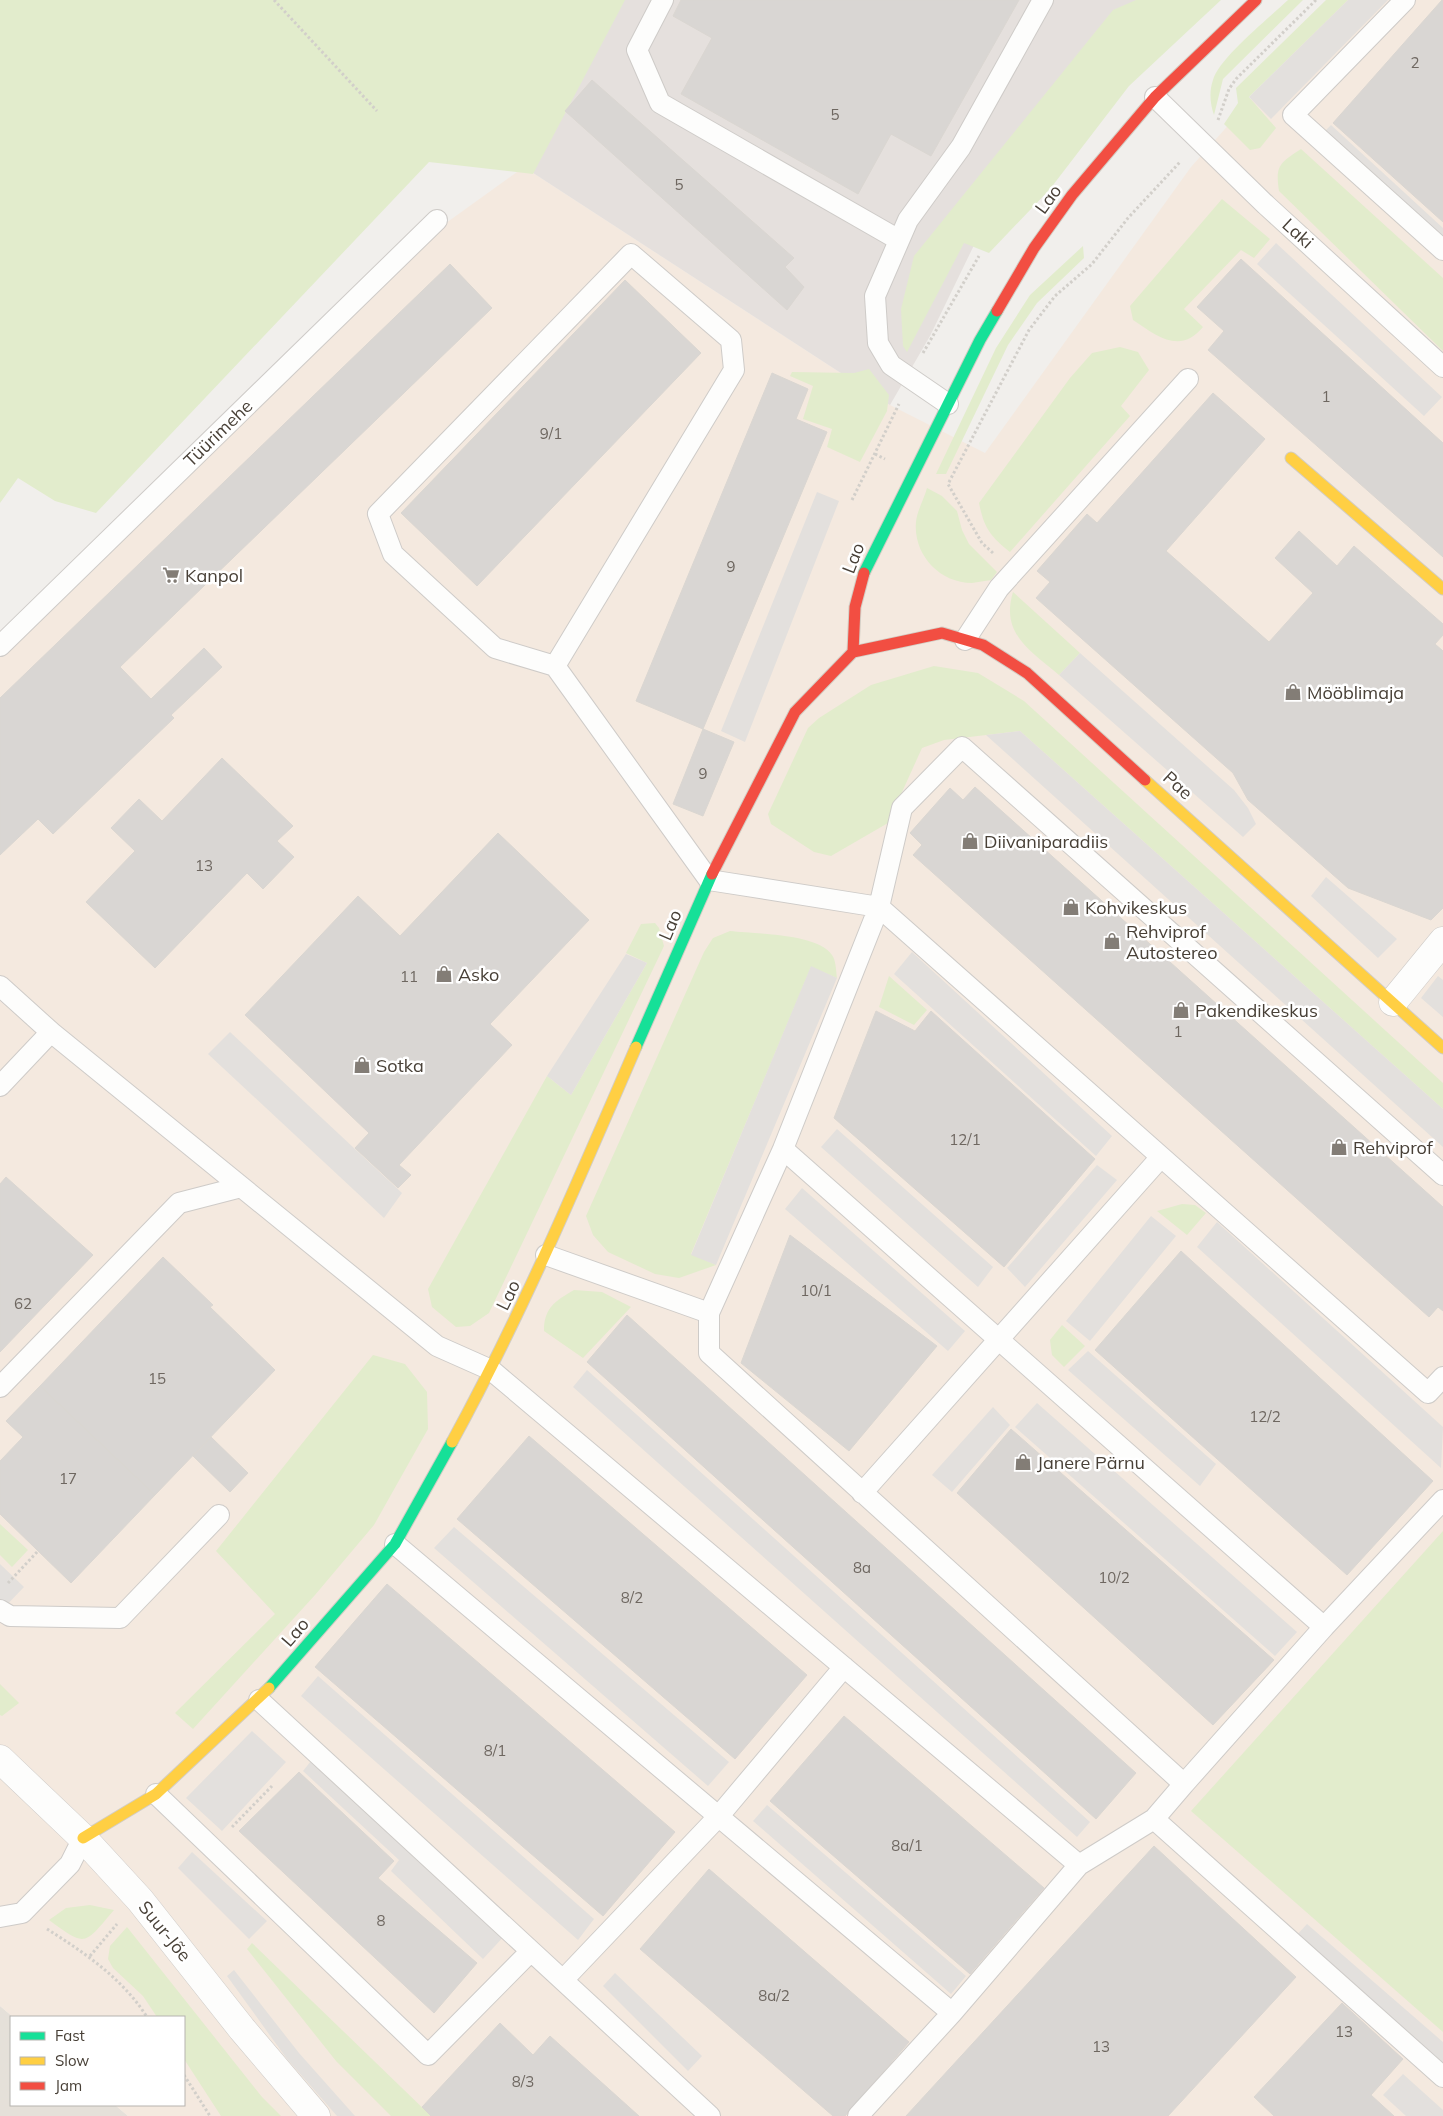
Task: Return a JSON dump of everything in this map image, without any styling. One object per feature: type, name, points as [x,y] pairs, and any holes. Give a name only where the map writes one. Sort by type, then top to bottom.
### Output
[{"type":"street","name":"Lao","points":[[83,1838],[156,1794],[259,1700],[395,1544],[491,1370],[546,1255],[709,880],[794,712],[853,652],[855,607],[866,566],[980,340],[1034,248],[1072,195],[1155,97],[1256,0]]},
{"type":"street","points":[[1291,458],[1443,589]]},
{"type":"street","name":"Pae","points":[[853,652],[942,633],[983,645],[1027,673],[1443,1048]]},
{"type":"street","points":[[1393,1002],[1443,941]]},
{"type":"street","name":"Suur-Jõe","points":[[0,1759],[83,1838],[140,1900],[242,2029],[316,2116]]},
{"type":"lane","points":[[662,0],[637,50],[660,104],[899,240]]},
{"type":"lane","points":[[948,404],[892,365],[878,343],[875,296],[908,220],[961,147],[1043,0]]},
{"type":"lane","points":[[1405,0],[1293,115],[1443,250]]},
{"type":"lane","name":"Laki","points":[[1155,97],[1201,139],[1266,205],[1443,367]]},
{"type":"lane","name":"Tüürimehe","points":[[0,646],[437,220]]},
{"type":"lane","points":[[556,666],[734,370],[731,340],[631,254],[378,514],[394,554],[495,648],[556,666],[709,880],[879,907],[1436,1398],[1443,1377]]},
{"type":"lane","points":[[966,640],[999,588],[1188,379]]},
{"type":"lane","points":[[1184,1784],[709,1353],[709,1313],[783,1149],[879,907],[902,808],[962,747],[1443,1175]]},
{"type":"lane","points":[[0,986],[51,1032],[437,1346],[491,1370],[1079,1866]]},
{"type":"lane","points":[[0,1086],[51,1032]]},
{"type":"lane","points":[[783,1149],[997,1341],[1324,1627]]},
{"type":"lane","points":[[862,1493],[1161,1157]]},
{"type":"lane","points":[[0,1387],[178,1204],[241,1187]]},
{"type":"lane","points":[[546,1255],[709,1313]]},
{"type":"lane","points":[[858,2116],[952,2013],[1079,1866],[1154,1819],[1324,1627],[1443,1500]]},
{"type":"lane","points":[[0,1610],[10,1616],[120,1618],[218,1515]]},
{"type":"lane","points":[[395,1544],[952,2013]]},
{"type":"lane","points":[[563,1980],[718,1816],[844,1667]]},
{"type":"lane","points":[[259,1700],[710,2116]]},
{"type":"lane","points":[[156,1794],[428,2055],[531,1951]]},
{"type":"lane","points":[[1154,1819],[1443,2077]]},
{"type":"lane","points":[[0,1917],[22,1913],[70,1864],[83,1838]]},
{"type":"path","points":[[274,0],[377,110]]},
{"type":"path","points":[[1013,573],[982,543],[948,484],[1029,330],[1055,296],[1092,264],[1128,218],[1221,116],[1229,89],[1236,79],[1316,0]]},
{"type":"path","points":[[6,1585],[38,1551]]},
{"type":"path","points":[[22,1913],[90,1956],[138,2003],[146,2016]]},
{"type":"path","points":[[90,1956],[122,1917]]},
{"type":"path","points":[[185,2077],[210,2116]]},
{"type":"shaded area","points":[[619,0],[1160,0],[977,239],[930,336],[890,405],[524,167]]},
{"type":"shaded area","points":[[1340,0],[1443,0],[1443,2116],[128,2116],[116,2106],[185,2106],[185,2016],[12,2016],[0,2006],[0,648],[421,241],[524,167],[890,405],[985,453],[1191,167]]},
{"type":"shaded area","points":[[1348,0],[1388,0],[1271,119],[1249,97]]},
{"type":"shaded area","points":[[1331,125],[1443,228],[1443,242],[1322,134]]},
{"type":"shaded area","points":[[1276,243],[1442,397],[1424,416],[1257,264]]},
{"type":"shaded area","points":[[817,492],[839,501],[745,742],[721,731]]},
{"type":"shaded area","points":[[1080,653],[1234,790],[1248,808],[1256,824],[1243,837],[1059,675]]},
{"type":"shaded area","points":[[1020,731],[1443,1109],[1443,1147],[986,735]]},
{"type":"shaded area","points":[[1326,877],[1397,939],[1378,958],[1311,896]]},
{"type":"shaded area","points":[[912,952],[1112,1136],[1096,1156],[894,974]]},
{"type":"shaded area","points":[[626,954],[647,963],[571,1095],[547,1076]]},
{"type":"shaded area","points":[[811,966],[837,978],[716,1265],[691,1255]]},
{"type":"shaded area","points":[[1438,976],[1443,980],[1443,1017],[1421,998]]},
{"type":"shaded area","points":[[230,1032],[402,1193],[384,1218],[208,1054]]},
{"type":"shaded area","points":[[837,1129],[993,1267],[978,1287],[821,1147]]},
{"type":"shaded area","points":[[1097,1165],[1117,1180],[1025,1287],[1007,1268]]},
{"type":"shaded area","points":[[802,1188],[965,1331],[948,1351],[785,1209]]},
{"type":"shaded area","points":[[1151,1216],[1176,1236],[1090,1341],[1066,1321]]},
{"type":"shaded area","points":[[1217,1222],[1443,1427],[1441,1468],[1197,1247]]},
{"type":"shaded area","points":[[1088,1351],[1216,1464],[1200,1486],[1068,1370]]},
{"type":"shaded area","points":[[587,1370],[1090,1822],[1077,1837],[573,1387]]},
{"type":"shaded area","points":[[1037,1403],[1297,1632],[1275,1656],[1015,1427]]},
{"type":"shaded area","points":[[993,1407],[1010,1425],[952,1492],[932,1475]]},
{"type":"shaded area","points":[[454,1527],[729,1762],[708,1786],[434,1548]]},
{"type":"shaded area","points":[[0,1564],[24,1587],[0,1612]]},
{"type":"shaded area","points":[[318,1676],[594,1919],[578,1940],[301,1696]]},
{"type":"shaded area","points":[[252,1731],[286,1762],[222,1831],[186,1798]]},
{"type":"shaded area","points":[[315,1756],[506,1934],[483,1959],[391,1871],[399,1860],[303,1771]]},
{"type":"shaded area","points":[[767,1805],[966,1976],[951,1994],[753,1821]]},
{"type":"shaded area","points":[[192,1852],[267,1921],[249,1939],[178,1868]]},
{"type":"shaded area","points":[[1307,1924],[1443,2042],[1443,2068],[1295,1937]]},
{"type":"shaded area","points":[[234,1970],[299,2053],[355,2116],[337,2116],[287,2059],[227,1976]]},
{"type":"shaded area","points":[[615,1973],[702,2056],[688,2071],[603,1986]]},
{"type":"shaded area","points":[[0,2006],[12,2016],[10,2016],[10,2106],[116,2106],[128,2116],[0,2116]]},
{"type":"shaded area","points":[[1403,2074],[1443,2110],[1443,2116],[1406,2116],[1383,2095]]},
{"type":"green space","points":[[0,0],[625,0],[533,174],[429,162],[96,513],[55,501],[18,478],[0,503]]},
{"type":"green space","points":[[1136,0],[1221,0],[1129,86],[1050,189],[989,253],[964,243],[907,352],[903,346],[901,309],[914,256],[1113,10]]},
{"type":"green space","points":[[1288,0],[1303,0],[1223,79],[1214,115],[1211,93],[1217,71],[1234,50]]},
{"type":"green space","points":[[1326,0],[1348,0],[1249,97],[1276,128],[1260,148],[1250,150],[1224,124],[1238,103],[1236,88]]},
{"type":"green space","points":[[1301,149],[1443,278],[1443,351],[1279,191],[1278,175],[1281,166],[1288,158]]},
{"type":"green space","points":[[1222,199],[1270,239],[1254,258],[1241,250],[1184,309],[1203,327],[1186,340],[1168,340],[1160,337],[1133,320],[1130,306]]},
{"type":"green space","points":[[1083,246],[1084,258],[1037,303],[1008,345],[946,474],[936,474],[996,348],[1030,295]]},
{"type":"green space","points":[[1120,347],[1138,352],[1149,370],[1121,406],[1130,416],[1010,552],[989,531],[983,519],[979,503],[1070,378],[1092,353]]},
{"type":"green space","points":[[869,369],[889,395],[887,411],[860,462],[827,447],[832,429],[803,419],[813,386],[790,376],[792,372],[854,373]]},
{"type":"green space","points":[[927,488],[942,496],[957,511],[962,530],[969,544],[997,572],[991,580],[972,583],[960,582],[939,572],[930,564],[919,545],[916,534],[916,522]]},
{"type":"green space","points":[[1013,592],[1080,653],[1059,675],[1029,649],[1014,630],[1010,607]]},
{"type":"green space","points":[[934,666],[978,673],[1024,701],[1443,1083],[1443,1109],[1020,731],[944,740],[922,748],[888,823],[831,856],[814,852],[771,824],[768,814],[808,728],[819,718],[871,685]]},
{"type":"green space","points":[[655,923],[659,928],[664,946],[489,1313],[470,1326],[456,1327],[432,1307],[428,1289],[547,1076],[571,1095],[647,963],[626,953],[641,924]]},
{"type":"green space","points":[[730,931],[785,936],[813,942],[832,955],[837,978],[811,967],[691,1254],[716,1265],[679,1278],[655,1274],[608,1252],[593,1235],[586,1216],[704,952],[713,938]]},
{"type":"green space","points":[[889,976],[927,1010],[914,1025],[879,1007]]},
{"type":"green space","points":[[1182,1204],[1195,1205],[1206,1213],[1187,1235],[1157,1211]]},
{"type":"green space","points":[[574,1290],[602,1292],[631,1307],[583,1358],[544,1331],[548,1311],[556,1302]]},
{"type":"green space","points":[[1062,1325],[1085,1346],[1064,1367],[1052,1355],[1050,1340]]},
{"type":"green space","points":[[373,1355],[405,1364],[427,1392],[428,1429],[374,1525],[315,1595],[193,1729],[175,1713],[275,1614],[216,1551]]},
{"type":"green space","points":[[0,1524],[28,1550],[12,1567],[0,1555]]},
{"type":"green space","points":[[1443,1531],[1443,2032],[1191,1811]]},
{"type":"green space","points":[[0,1684],[19,1703],[2,1716],[0,1715]]},
{"type":"green space","points":[[90,1905],[114,1910],[97,1930],[85,1939],[71,1935],[49,1920],[66,1908]]},
{"type":"green space","points":[[127,1927],[262,2097],[281,2116],[221,2116],[185,2061],[185,2016],[156,2016],[143,1996],[113,1968],[108,1959],[110,1946]]},
{"type":"green space","points":[[252,1943],[431,2116],[391,2116],[336,2061],[247,1949]]},
{"type":"building","points":[[681,0],[1019,0],[931,156],[891,134],[858,194],[681,94],[712,38],[673,16]]},
{"type":"building","points":[[1443,0],[1443,222],[1333,123]]},
{"type":"building","points":[[592,80],[794,258],[785,267],[804,287],[787,310],[565,111]]},
{"type":"building","points":[[1241,259],[1443,443],[1443,557],[1208,350],[1224,331],[1197,307]]},
{"type":"building","name":"Kanpol","points":[[450,264],[492,308],[120,667],[151,699],[204,648],[222,667],[171,715],[174,718],[53,834],[38,819],[0,855],[0,698]]},
{"type":"building","points":[[625,280],[701,353],[477,586],[401,513]]},
{"type":"building","points":[[772,373],[808,389],[796,419],[827,432],[703,729],[636,701]]},
{"type":"building","name":"Mööblimaja","points":[[1213,393],[1265,439],[1166,551],[1269,642],[1313,593],[1275,558],[1299,531],[1337,566],[1354,546],[1443,624],[1443,635],[1435,644],[1443,651],[1443,908],[1431,920],[1348,888],[1248,800],[1233,773],[1036,598],[1050,582],[1037,571],[1087,514],[1097,523]]},
{"type":"building","points":[[703,729],[734,742],[703,816],[673,804]]},
{"type":"building","points":[[222,758],[293,826],[277,841],[294,857],[263,889],[247,873],[155,968],[86,902],[135,851],[111,828],[139,799],[162,821]]},
{"type":"building","points":[[975,787],[1443,1207],[1443,1311],[1438,1307],[1429,1317],[913,855],[922,845],[910,833],[950,788],[963,800]]},
{"type":"building","points":[[498,833],[589,920],[490,1024],[512,1045],[399,1165],[411,1175],[398,1188],[355,1148],[369,1133],[245,1015],[358,896],[400,936]]},
{"type":"building","points":[[876,1011],[915,1031],[931,1011],[1095,1159],[1004,1267],[834,1118]]},
{"type":"building","points":[[6,1177],[93,1255],[0,1352],[0,1184]]},
{"type":"building","points":[[790,1235],[937,1346],[849,1451],[741,1363]]},
{"type":"building","points":[[1181,1251],[1433,1481],[1347,1575],[1095,1350]]},
{"type":"building","points":[[163,1257],[213,1305],[210,1307],[275,1370],[155,1495],[40,1386]]},
{"type":"building","points":[[627,1315],[1136,1773],[1096,1819],[587,1362]]},
{"type":"building","points":[[40,1386],[155,1495],[71,1583],[0,1514],[0,1461],[23,1437],[6,1421]]},
{"type":"building","points":[[1011,1429],[1274,1660],[1213,1725],[957,1493]]},
{"type":"building","points":[[529,1436],[807,1675],[735,1759],[457,1519]]},
{"type":"building","points":[[211,1437],[248,1473],[230,1492],[193,1456]]},
{"type":"building","points":[[387,1584],[675,1832],[603,1916],[315,1667]]},
{"type":"building","points":[[844,1716],[1044,1888],[970,1974],[770,1801]]},
{"type":"building","points":[[299,1772],[394,1861],[378,1878],[477,1963],[434,2013],[239,1831]]},
{"type":"building","points":[[1154,1846],[1296,1977],[1168,2116],[906,2116]]},
{"type":"building","points":[[709,1869],[909,2042],[845,2116],[833,2116],[640,1949]]},
{"type":"building","points":[[1342,2003],[1403,2059],[1371,2095],[1394,2116],[1274,2116],[1254,2097]]},
{"type":"building","points":[[500,2023],[533,2055],[550,2036],[639,2116],[431,2116],[422,2107]]},
{"type":"traffic: fast","points":[[864,573],[980,340],[997,311]]},
{"type":"traffic: fast","points":[[636,1047],[712,874]]},
{"type":"traffic: fast","points":[[269,1688],[395,1544],[452,1442]]},
{"type":"traffic: slow","points":[[1291,458],[1443,589]]},
{"type":"traffic: slow","points":[[1145,780],[1443,1048]]},
{"type":"traffic: slow","points":[[452,1442],[526,1296],[636,1047]]},
{"type":"traffic: slow","points":[[83,1838],[156,1794],[269,1688]]},
{"type":"traffic: jam","points":[[997,311],[1034,248],[1072,195],[1155,97],[1256,0]]},
{"type":"traffic: jam","points":[[712,874],[795,712],[853,652],[855,607],[864,573]]},
{"type":"traffic: jam","points":[[853,652],[942,633],[983,645],[1027,673],[1145,780]]},
{"type":"place","name":"Kanpol","points":[[171,575]]},
{"type":"place","name":"Mööblimaja","points":[[1293,692]]},
{"type":"place","name":"Diivaniparadiis","points":[[970,841]]},
{"type":"place","name":"Kohvikeskus","points":[[1071,907]]},
{"type":"place","name":"Rehviprof Autostereo","points":[[1112,941]]},
{"type":"place","name":"Asko","points":[[444,974]]},
{"type":"place","name":"Pakendikeskus","points":[[1181,1010]]},
{"type":"place","name":"Sotka","points":[[362,1065]]},
{"type":"place","name":"Rehviprof","points":[[1339,1147]]},
{"type":"place","name":"Janere Pärnu","points":[[1023,1462]]}]
